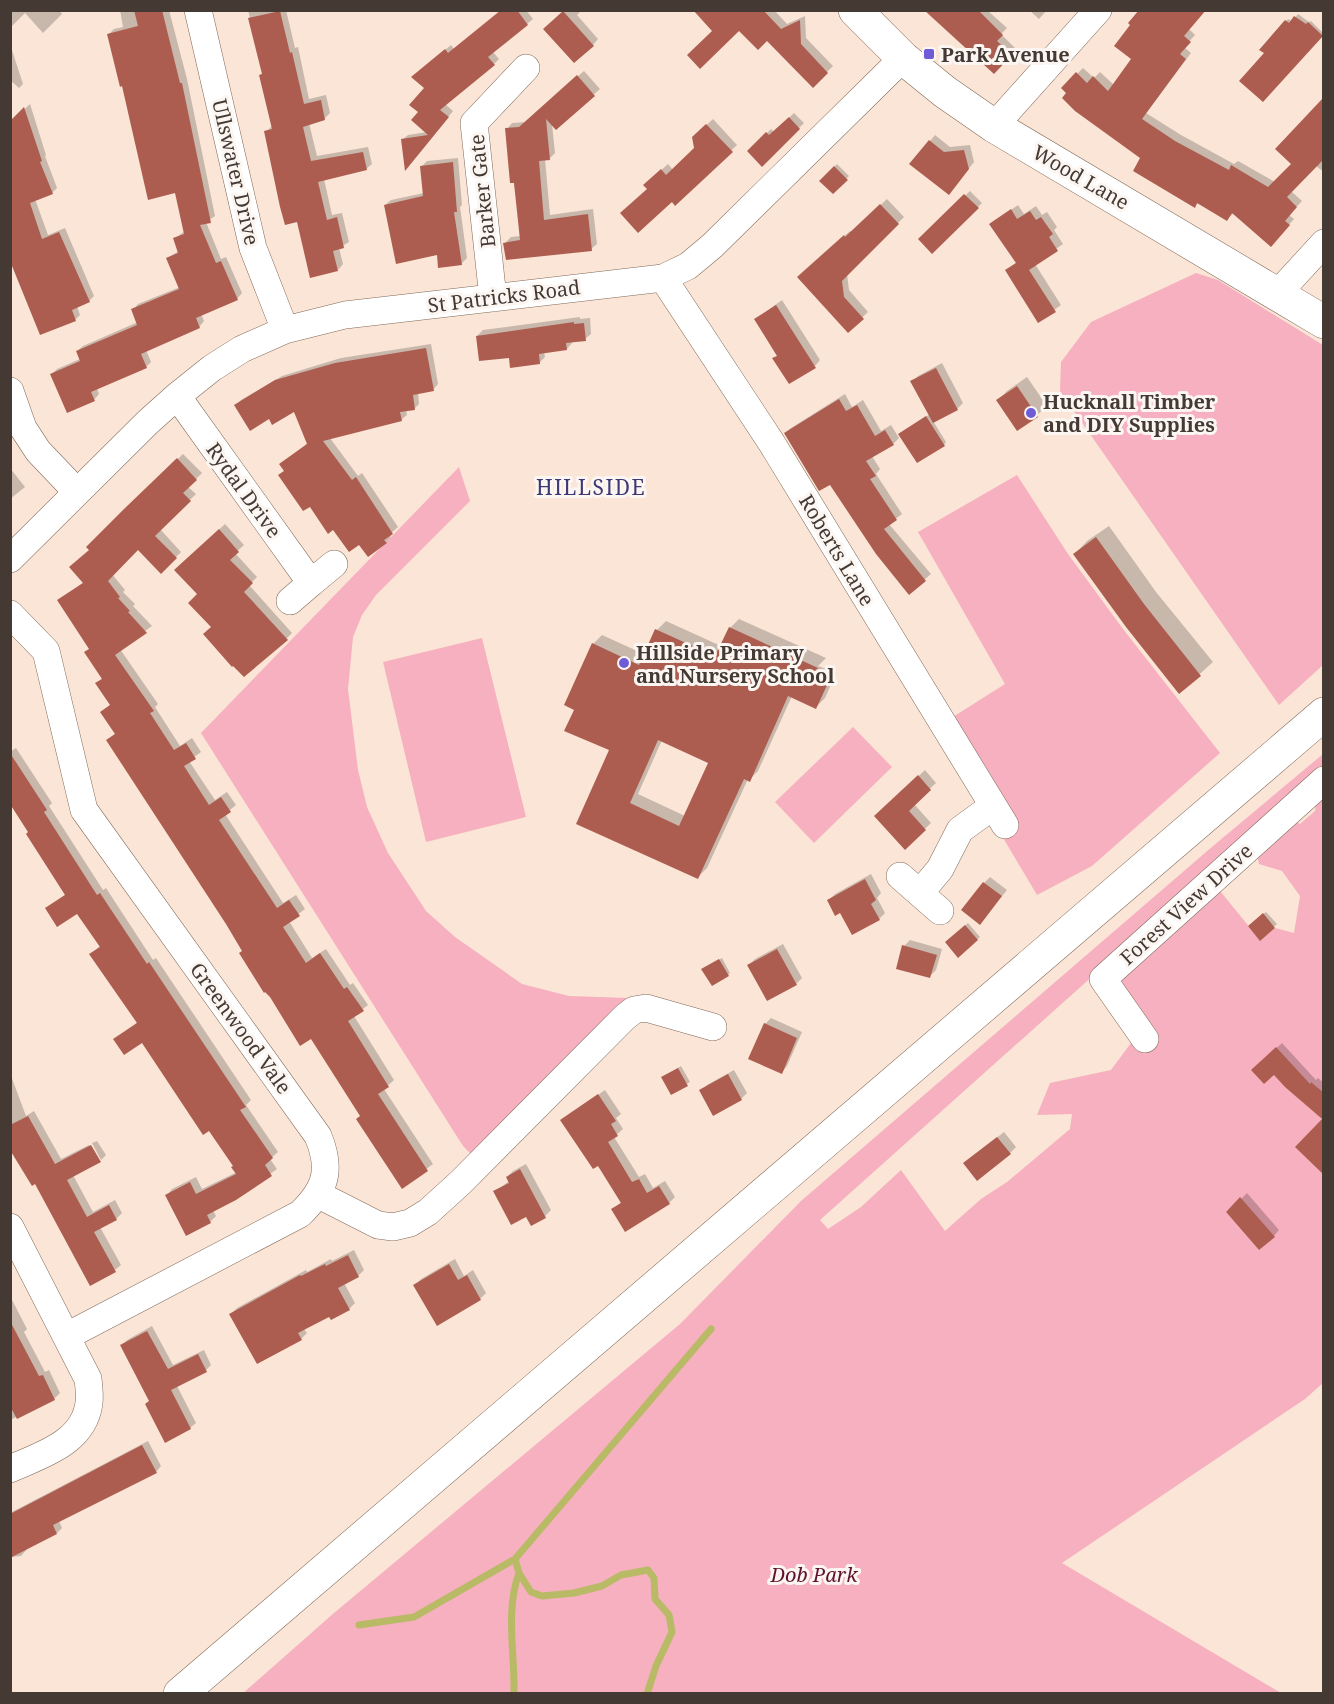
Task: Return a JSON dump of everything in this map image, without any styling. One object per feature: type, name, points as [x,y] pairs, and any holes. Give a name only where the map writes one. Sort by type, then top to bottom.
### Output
[{"type":"main road","name":"Wood Lane","points":[[855,10],[903,58],[945,92],[994,126],[1278,293],[1323,322]]},
{"type":"main road","points":[[180,1694],[1317,721]]},
{"type":"street","name":"Ullswater Drive","points":[[198,10],[253,248],[285,330]]},
{"type":"street","points":[[994,126],[1098,10]]},
{"type":"street","name":"St Patricks Road","points":[[10,559],[177,396],[212,368],[242,349],[285,330],[345,315],[663,278],[688,266],[712,246],[903,58]]},
{"type":"street","name":"Barker Gate","points":[[493,298],[474,123],[526,68]]},
{"type":"street","points":[[1278,293],[1323,243]]},
{"type":"street","name":"Roberts Lane","points":[[663,278],[771,442],[999,816],[960,830],[939,869],[910,885],[940,911]]},
{"type":"street","points":[[10,391],[23,428],[38,451],[77,492]]},
{"type":"street","name":"Rydal Drive","points":[[177,396],[311,583]]},
{"type":"street","points":[[290,601],[334,564]]},
{"type":"street","name":"Greenwood Vale","points":[[10,614],[46,651],[84,810],[318,1136],[326,1162],[325,1176],[318,1194],[300,1214],[67,1336]]},
{"type":"street","name":"Forest View Drive","points":[[1145,1039],[1103,979],[1323,780]]},
{"type":"street","points":[[318,1194],[341,1208],[378,1225],[393,1227],[410,1223],[428,1212],[508,1136],[634,1010],[646,1008],[713,1027]]},
{"type":"street","points":[[10,1227],[88,1379],[89,1404],[81,1424],[68,1442],[10,1469]]},
{"type":"green space","points":[[1196,273],[1218,280],[1323,345],[1323,665],[1279,705],[1060,391],[1061,362],[1091,322]]},
{"type":"green space","points":[[459,467],[470,501],[376,595],[362,615],[353,637],[348,689],[358,770],[367,807],[388,853],[426,911],[455,937],[522,984],[569,996],[629,998],[473,1156],[463,1146],[201,733]]},
{"type":"green space","points":[[1017,475],[1068,554],[1123,629],[1220,753],[1092,866],[1037,895],[937,727],[1005,684],[918,532]]},
{"type":"green space","points":[[482,638],[526,817],[426,842],[383,662]]},
{"type":"green space","points":[[853,727],[892,767],[814,843],[775,802]]},
{"type":"green space","name":"Dob Park","points":[[1323,754],[1323,770],[820,1220],[828,1229],[861,1207],[901,1170],[945,1231],[981,1199],[1007,1182],[1070,1129],[1072,1114],[1037,1115],[1050,1083],[1111,1070],[1145,1024],[1118,981],[1216,886],[1260,940],[1275,928],[1294,933],[1300,896],[1282,871],[1259,864],[1256,849],[1289,818],[1300,824],[1315,811],[1317,799],[1323,793],[1323,1092],[1311,1082],[1298,1098],[1323,1120],[1323,1383],[1305,1399],[1062,1563],[1281,1693],[242,1694],[334,1613],[680,1324],[801,1201]],"holes":[[[1240,1198],[1274,1237],[1259,1250],[1226,1212]]]},
{"type":"building","points":[[134,10],[162,10],[180,83],[182,83],[211,223],[200,225],[216,263],[221,261],[238,300],[196,318],[200,328],[141,354],[147,368],[91,392],[95,401],[67,413],[50,374],[80,361],[76,351],[137,325],[131,309],[179,289],[166,258],[178,253],[173,238],[184,234],[175,193],[148,200],[122,86],[120,87],[107,34],[138,26]]},
{"type":"building","points":[[501,10],[517,10],[528,25],[488,57],[495,65],[440,110],[449,117],[405,171],[401,139],[428,135],[411,120],[418,112],[409,105],[424,88],[411,77],[445,49],[448,53]]},
{"type":"building","points":[[693,10],[763,10],[781,29],[800,20],[801,44],[828,73],[813,88],[767,41],[758,50],[739,31],[700,69],[687,55],[712,31]]},
{"type":"building","points":[[924,10],[978,10],[1003,35],[997,41],[1012,55],[994,74]]},
{"type":"building","points":[[1139,10],[1206,10],[1184,36],[1191,42],[1180,54],[1186,59],[1142,119],[1175,141],[1229,170],[1231,165],[1268,187],[1291,164],[1275,149],[1323,98],[1323,160],[1287,197],[1297,207],[1285,221],[1290,225],[1271,247],[1232,213],[1227,221],[1197,203],[1195,208],[1133,171],[1140,158],[1075,111],[1062,98],[1066,93],[1061,88],[1076,72],[1087,83],[1093,76],[1108,91],[1131,59],[1114,46]]},
{"type":"building","points":[[280,11],[304,104],[321,100],[325,120],[303,127],[311,161],[363,152],[367,170],[318,182],[327,220],[337,217],[344,248],[333,251],[338,271],[310,278],[297,222],[285,225],[280,207],[264,131],[272,129],[259,75],[262,74],[248,18]]},
{"type":"building","points":[[563,11],[594,46],[574,63],[543,29]]},
{"type":"building","points":[[1294,16],[1306,24],[1308,22],[1323,36],[1263,102],[1239,81],[1264,53],[1259,50],[1285,20],[1289,23]]},
{"type":"building","points":[[577,75],[595,96],[556,130],[546,119],[550,160],[539,161],[544,220],[588,214],[592,251],[506,260],[503,243],[520,240],[514,183],[510,183],[505,128],[519,127]]},
{"type":"building","points":[[24,107],[42,161],[40,162],[53,194],[30,203],[42,239],[59,232],[90,302],[72,310],[76,321],[40,335],[10,261],[10,121]]},
{"type":"building","points":[[789,117],[800,129],[762,167],[747,151],[766,132],[769,135]]},
{"type":"building","points":[[706,124],[733,152],[675,206],[672,202],[638,233],[620,213],[647,189],[643,185],[661,169],[666,175],[694,148],[692,137]]},
{"type":"building","points":[[929,140],[944,152],[964,150],[969,169],[949,195],[909,164]]},
{"type":"building","points":[[453,162],[457,212],[454,212],[462,265],[438,268],[437,255],[396,264],[384,205],[423,196],[420,166]]},
{"type":"building","points":[[834,166],[848,180],[833,194],[819,181]]},
{"type":"building","points":[[964,194],[979,208],[932,254],[918,239]]},
{"type":"building","points":[[880,204],[899,224],[842,281],[844,297],[864,319],[848,333],[797,277]]},
{"type":"building","points":[[1011,209],[1017,219],[1030,211],[1036,220],[1041,217],[1053,234],[1049,237],[1058,251],[1029,270],[1056,312],[1038,323],[1005,270],[1016,263],[989,224]]},
{"type":"building","points":[[776,305],[816,368],[789,384],[772,358],[777,356],[754,319]]},
{"type":"building","points":[[574,322],[574,324],[584,323],[586,341],[566,343],[567,350],[539,354],[540,364],[510,368],[509,358],[479,361],[476,336]]},
{"type":"building","points":[[426,348],[434,391],[413,395],[415,410],[400,412],[402,421],[323,441],[352,480],[356,477],[393,534],[384,540],[387,543],[368,557],[359,545],[349,552],[333,530],[328,534],[310,507],[303,511],[278,475],[284,471],[279,464],[307,444],[294,412],[272,425],[269,419],[250,431],[234,405],[275,380],[335,363]]},
{"type":"building","points":[[936,368],[958,410],[933,423],[910,381]]},
{"type":"building","points":[[1017,386],[1038,417],[1017,431],[996,400]]},
{"type":"building","points":[[839,399],[846,411],[857,405],[875,436],[885,430],[894,445],[866,461],[876,476],[870,479],[897,520],[884,529],[926,581],[909,595],[876,554],[830,485],[819,491],[784,433]]},
{"type":"building","points":[[926,416],[945,446],[917,463],[898,434]]},
{"type":"building","points":[[177,458],[197,480],[183,493],[191,501],[155,536],[177,558],[161,574],[138,550],[108,581],[120,597],[118,598],[130,611],[128,612],[147,633],[115,655],[154,711],[150,713],[174,750],[186,743],[196,759],[184,766],[209,805],[221,797],[231,812],[219,820],[277,908],[289,900],[300,916],[283,927],[306,963],[320,953],[344,989],[347,987],[364,1011],[348,1021],[389,1087],[378,1094],[428,1171],[402,1189],[356,1119],[360,1116],[311,1039],[300,1046],[270,997],[264,993],[239,953],[242,951],[226,924],[106,740],[115,734],[100,712],[110,705],[95,683],[102,679],[84,652],[89,649],[57,600],[83,583],[69,567],[89,550],[86,547]]},
{"type":"building","points":[[219,529],[239,552],[230,560],[253,583],[244,592],[288,640],[244,677],[203,634],[211,627],[188,603],[197,594],[174,570]]},
{"type":"building","points":[[1096,537],[1144,604],[1201,676],[1179,694],[1126,627],[1073,554]]},
{"type":"building","points":[[729,627],[818,668],[810,675],[828,683],[816,709],[788,696],[750,782],[744,779],[698,879],[576,824],[609,750],[564,731],[574,710],[564,705],[592,643],[639,665],[655,629],[715,656]],"holes":[[[658,740],[708,763],[679,826],[630,803]]]},
{"type":"building","points":[[10,753],[47,810],[44,812],[97,895],[100,893],[147,964],[149,962],[246,1107],[240,1110],[273,1158],[265,1165],[272,1176],[236,1200],[207,1215],[211,1223],[186,1236],[165,1195],[190,1182],[196,1194],[236,1174],[209,1131],[203,1135],[142,1043],[124,1055],[113,1039],[137,1023],[89,954],[100,947],[77,914],[57,927],[45,908],[65,895],[26,834],[28,832],[10,804]]},
{"type":"building","points":[[918,775],[931,790],[909,811],[926,830],[905,850],[874,816]]},
{"type":"building","points":[[865,879],[876,900],[871,904],[880,920],[852,935],[840,913],[835,916],[827,900]]},
{"type":"building","points":[[983,882],[1002,896],[980,925],[961,910]]},
{"type":"building","points":[[1263,913],[1275,928],[1260,941],[1248,926]]},
{"type":"building","points":[[965,925],[978,940],[958,958],[945,942]]},
{"type":"building","points":[[902,945],[937,955],[930,978],[896,969]]},
{"type":"building","points":[[777,949],[797,985],[767,1001],[747,965]]},
{"type":"building","points":[[719,959],[729,976],[712,986],[701,969]]},
{"type":"building","points":[[764,1023],[797,1038],[782,1074],[748,1059]]},
{"type":"building","points":[[1276,1047],[1310,1084],[1311,1082],[1323,1092],[1323,1174],[1295,1147],[1322,1119],[1274,1075],[1264,1084],[1251,1070]]},
{"type":"building","points":[[678,1068],[688,1086],[671,1095],[661,1077]]},
{"type":"building","points":[[728,1074],[742,1100],[713,1116],[699,1090]]},
{"type":"building","points":[[598,1094],[616,1121],[611,1124],[618,1136],[608,1142],[632,1182],[639,1179],[647,1193],[659,1186],[670,1204],[625,1232],[611,1209],[621,1203],[598,1166],[593,1169],[560,1120]]},
{"type":"building","points":[[28,1116],[55,1164],[91,1145],[101,1162],[67,1180],[87,1217],[109,1205],[117,1220],[94,1232],[116,1272],[90,1286],[35,1184],[32,1186],[10,1150],[10,1125]]},
{"type":"building","points":[[997,1137],[1011,1154],[977,1181],[963,1163]]},
{"type":"building","points":[[520,1169],[546,1218],[531,1226],[526,1217],[511,1225],[493,1191],[509,1183],[506,1177]]},
{"type":"building","points":[[1240,1197],[1275,1237],[1259,1250],[1226,1212]]},
{"type":"building","points":[[348,1255],[359,1277],[338,1288],[350,1310],[331,1320],[329,1317],[298,1333],[302,1340],[257,1364],[229,1314],[300,1275]]},
{"type":"building","points":[[449,1264],[458,1280],[467,1275],[481,1300],[437,1326],[413,1285]]},
{"type":"building","points":[[10,1321],[39,1376],[43,1375],[55,1400],[17,1419],[10,1406]]},
{"type":"building","points":[[147,1331],[168,1369],[198,1354],[207,1372],[171,1390],[191,1429],[165,1443],[145,1404],[149,1401],[120,1345]]},
{"type":"building","points":[[142,1445],[157,1473],[53,1525],[57,1534],[10,1558],[10,1514]]},
{"type":"waterway","points":[[515,1559],[711,1329]]},
{"type":"waterway","points":[[359,1625],[414,1617],[515,1559],[519,1573],[531,1592],[542,1596],[574,1593],[602,1586],[621,1575],[648,1570],[654,1578],[655,1599],[669,1615],[672,1632],[656,1666],[647,1694]]},
{"type":"waterway","points":[[514,1694],[512,1602],[519,1573]]},
{"type":"place","name":"Park Avenue","points":[[929,54]]},
{"type":"place","name":"Hucknall Timber and DIY Supplies","points":[[1031,413]]},
{"type":"place","name":"Hillside Primary and Nursery School","points":[[624,663]]},
{"type":"district","name":"HILLSIDE","points":[[591,487]]}]
